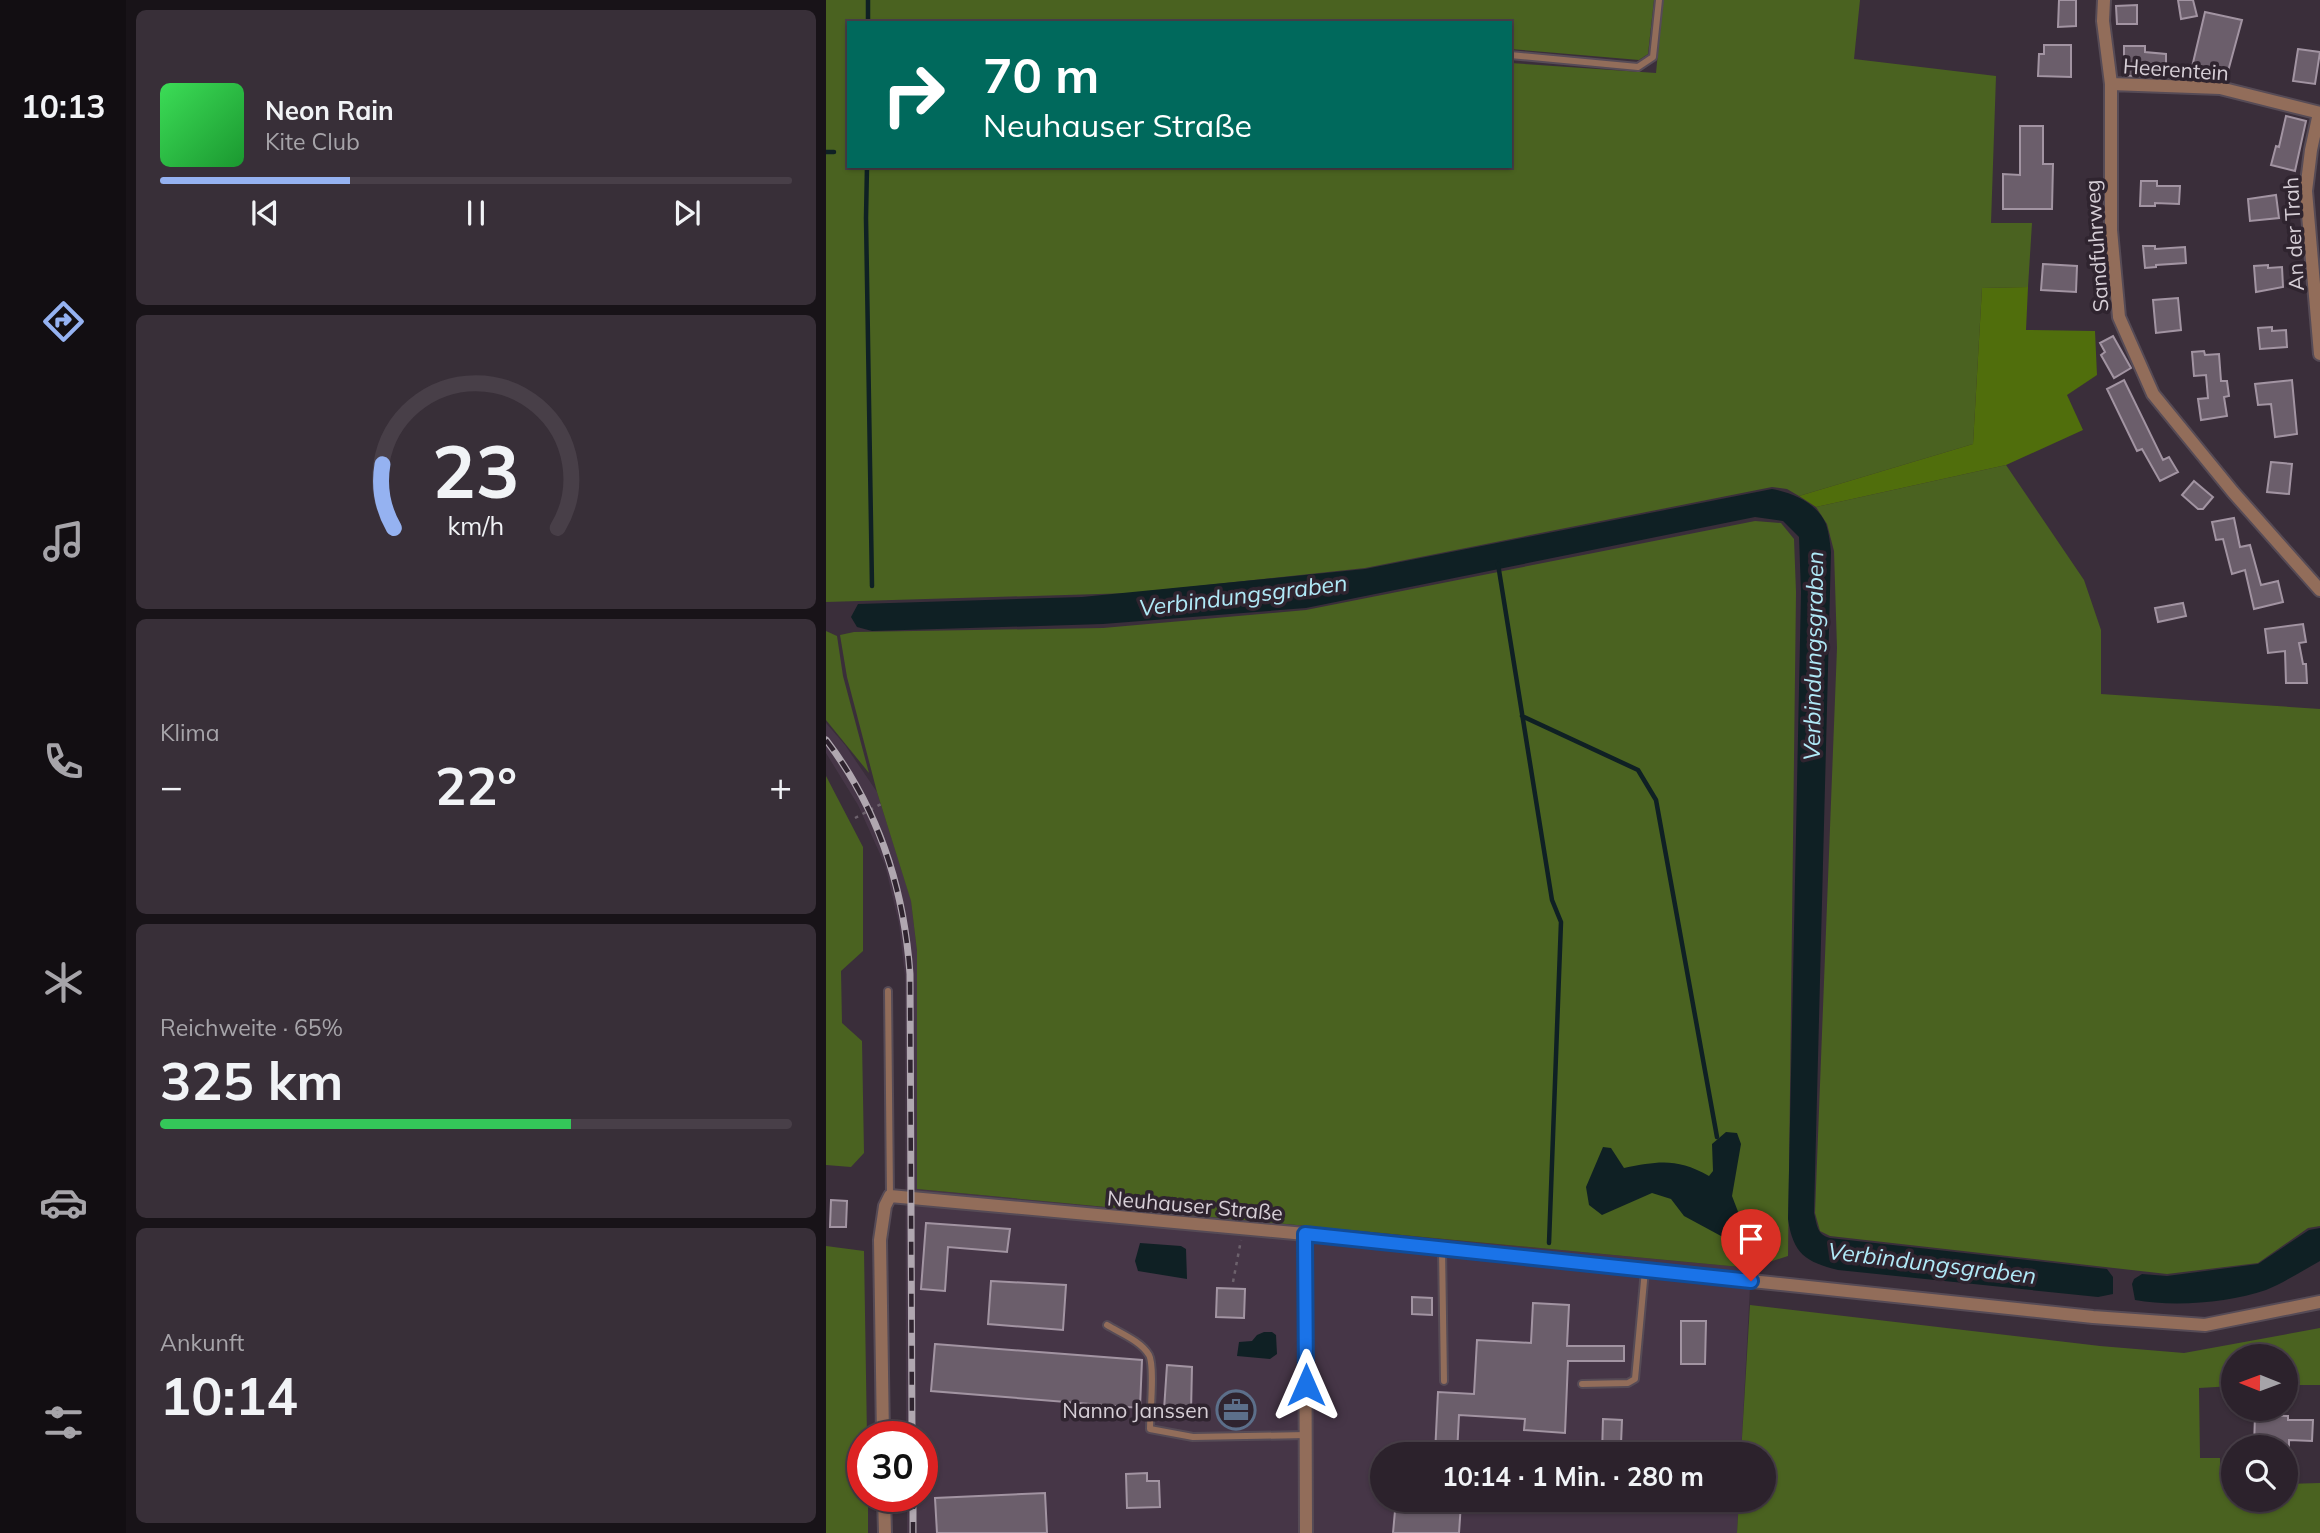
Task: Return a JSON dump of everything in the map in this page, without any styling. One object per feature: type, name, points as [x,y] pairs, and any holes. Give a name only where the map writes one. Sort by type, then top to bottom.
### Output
[{"type":"street","name":"Sandfuhrweg","points":[[2104,0],[2103,21],[2111,84],[2111,230],[2119,317],[2152,394],[2233,492],[2320,590]]},
{"type":"street","name":"Heerentein","points":[[2111,84],[2220,88],[2320,113]]},
{"type":"street","name":"An der Trah","points":[[2320,113],[2311,150],[2306,191],[2320,354]]},
{"type":"street","name":"Neuhauser Straße","points":[[890,1196],[1305,1234],[2093,1317],[2205,1325],[2320,1302]]},
{"type":"street","points":[[883,1421],[880,1240],[885,1206],[890,1196]]},
{"type":"street","points":[[1305,1234],[1306,1533]]},
{"type":"street","points":[[884,1512],[885,1533]]},
{"type":"lane","points":[[1512,55],[1639,67],[1653,57],[1659,0]]},
{"type":"lane","points":[[888,991],[890,1196]]},
{"type":"lane","points":[[1442,1249],[1444,1381]]},
{"type":"lane","points":[[1582,1384],[1628,1383],[1635,1379],[1646,1270]]},
{"type":"lane","points":[[1107,1325],[1137,1343],[1149,1354],[1150,1429],[1194,1437],[1306,1436]]},
{"type":"path","points":[[855,818],[883,803]]},
{"type":"path","points":[[1233,1282],[1244,1228]]},
{"type":"shaded area","points":[[826,723],[845,745],[877,792],[911,900],[917,951],[917,1189],[1751,1268],[1742,1442],[1370,1442],[1370,1512],[1738,1512],[1737,1533],[907,1533],[907,1512],[938,1512],[938,1421],[906,1421],[905,976],[899,924],[885,865],[858,805],[826,753]]},
{"type":"green space","points":[[826,0],[1654,0],[1648,54],[1639,60],[1512,49],[1512,21],[847,21],[847,168],[1512,168],[1512,63],[1656,73],[1663,0],[1860,0],[1854,59],[1996,76],[1991,223],[2032,223],[2028,287],[1982,288],[1973,444],[1799,496],[1787,489],[1772,487],[1365,568],[1132,593],[826,602]]},
{"type":"green space","points":[[2028,287],[2026,330],[2095,331],[2097,375],[2067,395],[2083,430],[2006,465],[1816,507],[1799,496],[1973,444],[1982,288]]},
{"type":"green space","points":[[2006,465],[2084,580],[2101,630],[2101,694],[2320,709],[2320,1226],[2308,1228],[2258,1263],[2167,1274],[1830,1236],[1820,1231],[1815,1213],[1837,648],[1834,551],[1827,524],[1816,507]]},
{"type":"green space","points":[[1755,521],[1781,523],[1794,539],[1796,592],[1788,1256],[1751,1268],[917,1189],[917,951],[911,901],[877,792],[847,677],[840,635],[854,632],[1103,628],[1306,610]]},
{"type":"green space","points":[[826,631],[837,636],[843,676],[869,773],[826,720]]},
{"type":"green space","points":[[826,776],[863,847],[863,951],[841,971],[842,1023],[862,1041],[864,1153],[851,1167],[826,1165]]},
{"type":"green space","points":[[826,1246],[864,1251],[867,1421],[847,1421],[847,1512],[868,1512],[868,1533],[826,1533]]},
{"type":"green space","points":[[1750,1305],[2100,1346],[2184,1353],[2221,1346],[2221,1387],[2199,1388],[2200,1458],[2220,1458],[2221,1512],[2298,1512],[2298,1484],[2320,1483],[2320,1533],[1737,1533],[1738,1512],[1776,1512],[1776,1442],[1742,1442]]},
{"type":"green space","points":[[2320,1328],[2320,1385],[2298,1385],[2298,1344],[2233,1344]]},
{"type":"water","name":"Verbindungsgraben","points":[[1772,489],[1796,496],[1817,510],[1826,524],[1831,552],[1814,1213],[1818,1229],[1822,1235],[1830,1238],[2107,1269],[2113,1277],[2113,1294],[2098,1297],[1838,1270],[1809,1260],[1793,1241],[1788,1219],[1801,592],[1799,537],[1783,521],[1755,517],[1306,608],[1103,624],[872,631],[857,627],[851,617],[858,604],[1082,597],[1365,569]]},
{"type":"water","points":[[1726,1132],[1737,1133],[1741,1144],[1732,1196],[1742,1222],[1736,1230],[1721,1236],[1684,1216],[1671,1199],[1652,1193],[1602,1215],[1589,1205],[1586,1187],[1603,1147],[1611,1148],[1624,1168],[1668,1163],[1687,1166],[1709,1176],[1713,1171],[1712,1144]]},
{"type":"water","points":[[2320,1228],[2320,1261],[2266,1290],[2235,1298],[2201,1302],[2135,1300],[2132,1284],[2134,1279],[2142,1274],[2167,1276],[2258,1264],[2309,1230]]},
{"type":"water","points":[[1140,1243],[1181,1246],[1186,1249],[1187,1279],[1138,1271],[1135,1261]]},
{"type":"water","points":[[1264,1332],[1276,1335],[1277,1354],[1270,1359],[1237,1356],[1239,1342],[1252,1341]]},
{"type":"building","points":[[2059,0],[2076,0],[2076,26],[2058,27]]},
{"type":"building","points":[[2178,0],[2193,0],[2197,16],[2181,19]]},
{"type":"building","points":[[2137,5],[2137,24],[2117,24],[2116,6]]},
{"type":"building","points":[[2205,12],[2242,20],[2227,75],[2192,67]]},
{"type":"building","points":[[2044,45],[2071,45],[2071,77],[2038,76],[2039,54],[2044,54]]},
{"type":"building","points":[[2124,46],[2145,46],[2145,52],[2166,54],[2166,73],[2124,76]]},
{"type":"building","points":[[2298,49],[2320,52],[2315,84],[2293,81]]},
{"type":"building","points":[[2286,116],[2306,121],[2295,171],[2271,165],[2276,146],[2279,147]]},
{"type":"building","points":[[2020,126],[2043,126],[2043,164],[2053,164],[2052,209],[2003,209],[2003,174],[2020,175]]},
{"type":"building","points":[[2141,181],[2157,181],[2157,186],[2180,186],[2179,204],[2155,203],[2155,206],[2140,206]]},
{"type":"building","points":[[2276,195],[2279,218],[2250,221],[2248,199]]},
{"type":"building","points":[[2143,246],[2155,246],[2155,249],[2185,247],[2186,263],[2145,268]]},
{"type":"building","points":[[2043,264],[2077,266],[2076,292],[2041,290]]},
{"type":"building","points":[[2268,265],[2268,268],[2282,267],[2283,287],[2256,292],[2254,266]]},
{"type":"building","points":[[2178,298],[2181,330],[2156,333],[2153,300]]},
{"type":"building","points":[[2272,327],[2272,331],[2286,330],[2287,347],[2260,349],[2258,328]]},
{"type":"building","points":[[2113,336],[2131,368],[2114,378],[2101,355],[2105,352],[2100,343]]},
{"type":"building","points":[[2204,351],[2205,355],[2219,354],[2221,381],[2227,381],[2229,396],[2224,397],[2227,416],[2201,420],[2198,399],[2208,398],[2206,375],[2194,376],[2192,352]]},
{"type":"building","points":[[2124,380],[2163,460],[2169,457],[2178,472],[2160,481],[2142,449],[2137,451],[2107,389]]},
{"type":"building","points":[[2292,380],[2297,434],[2275,437],[2271,404],[2258,405],[2255,384]]},
{"type":"building","points":[[2271,462],[2292,464],[2289,494],[2267,492]]},
{"type":"building","points":[[2194,481],[2213,497],[2203,509],[2198,509],[2182,495]]},
{"type":"building","points":[[2234,518],[2240,547],[2250,545],[2261,585],[2278,581],[2283,602],[2254,609],[2245,570],[2232,574],[2223,539],[2216,540],[2212,522]]},
{"type":"building","points":[[2183,603],[2186,616],[2158,622],[2155,608]]},
{"type":"building","points":[[2303,624],[2306,642],[2299,643],[2303,664],[2306,664],[2307,683],[2286,683],[2285,651],[2268,653],[2265,629]]},
{"type":"building","points":[[831,1200],[847,1201],[846,1227],[830,1227]]},
{"type":"building","points":[[926,1223],[1010,1229],[1007,1252],[948,1247],[945,1291],[921,1289]]},
{"type":"building","points":[[991,1281],[1066,1285],[1063,1330],[988,1324]]},
{"type":"building","points":[[1217,1288],[1245,1289],[1244,1318],[1216,1317]]},
{"type":"building","points":[[1412,1297],[1432,1298],[1432,1315],[1412,1314]]},
{"type":"building","points":[[1533,1303],[1569,1305],[1567,1346],[1624,1346],[1624,1361],[1568,1361],[1565,1433],[1524,1430],[1525,1419],[1459,1415],[1458,1442],[1436,1442],[1438,1392],[1474,1394],[1477,1340],[1531,1343]]},
{"type":"building","points":[[1681,1321],[1706,1321],[1705,1364],[1681,1364]]},
{"type":"building","points":[[935,1344],[1142,1360],[1140,1408],[931,1391]]},
{"type":"building","points":[[1167,1365],[1192,1367],[1191,1412],[1164,1410]]},
{"type":"building","points":[[1227,1395],[1244,1395],[1244,1423],[1227,1423]]},
{"type":"building","points":[[1603,1419],[1622,1420],[1621,1442],[1602,1442]]},
{"type":"building","points":[[2313,1420],[2312,1441],[2298,1440],[2298,1435],[2254,1435],[2255,1421]]},
{"type":"building","points":[[1147,1473],[1147,1481],[1159,1481],[1160,1507],[1127,1508],[1126,1474]]},
{"type":"building","points":[[1045,1493],[1047,1533],[937,1533],[938,1498]]},
{"type":"building","points":[[1395,1512],[1460,1512],[1459,1533],[1393,1533]]},
{"type":"waterway","points":[[868,0],[868,21]]},
{"type":"waterway","points":[[826,152],[834,152]]},
{"type":"waterway","points":[[867,168],[872,586]]},
{"type":"waterway","points":[[1498,564],[1552,900],[1561,922],[1549,1243]]},
{"type":"waterway","points":[[1522,716],[1638,770],[1656,800],[1717,1137]]},
{"type":"railway","points":[[826,740],[860,793],[874,822],[894,881],[907,942],[910,974],[912,1421]]},
{"type":"railway","points":[[913,1512],[913,1533]]},
{"type":"place","name":"Nanno Janssen","points":[[1236,1410]]},
{"type":"route","points":[[1306,1385],[1305,1234],[1751,1281]]}]
